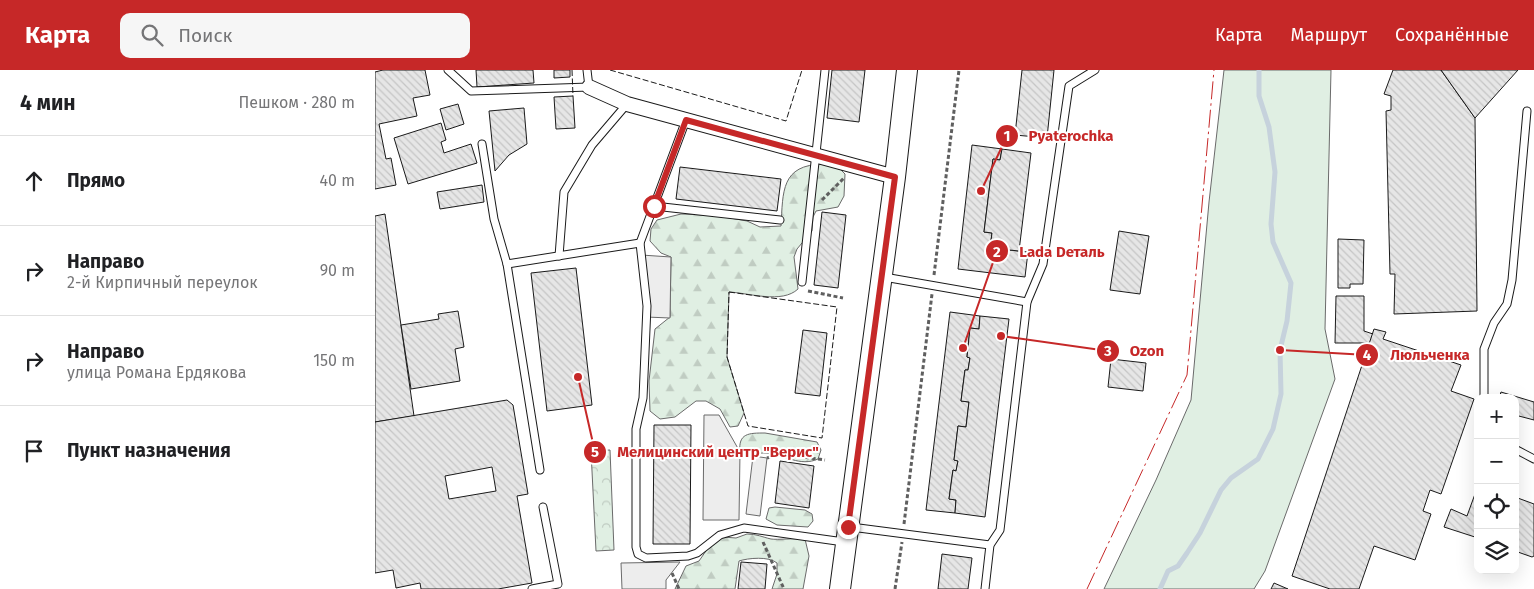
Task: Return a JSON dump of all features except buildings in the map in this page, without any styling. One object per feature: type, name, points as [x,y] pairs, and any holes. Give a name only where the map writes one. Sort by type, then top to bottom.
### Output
[{"type":"street","points":[[840,589],[895,177],[907,70]]},
{"type":"street","points":[[589,87],[627,104],[895,177]]},
{"type":"lane","points":[[448,70],[471,91],[589,87],[587,70]]},
{"type":"lane","points":[[802,282],[825,70]]},
{"type":"lane","points":[[985,589],[990,545],[1000,530],[1027,302],[1043,264],[1069,86],[1095,70]]},
{"type":"lane","points":[[559,256],[564,192],[592,145],[627,104]]},
{"type":"lane","points":[[1483,394],[1484,349],[1494,323],[1507,304],[1512,280],[1527,111]]},
{"type":"lane","points":[[686,120],[640,243],[647,306],[643,398],[636,429],[636,547],[638,554],[645,558],[688,556],[697,553],[720,535],[735,529],[847,535],[903,535],[990,545]]},
{"type":"lane","points":[[482,144],[494,219],[507,264],[540,470]]},
{"type":"lane","points":[[654,206],[780,220]]},
{"type":"lane","points":[[507,264],[640,243]]},
{"type":"lane","points":[[882,276],[1027,302]]},
{"type":"lane","points":[[1519,451],[1534,459]]},
{"type":"lane","points":[[532,589],[558,584],[543,507]]},
{"type":"path","points":[[895,589],[959,70]]},
{"type":"path","points":[[802,282],[809,292],[843,298]]},
{"type":"path","points":[[767,458],[780,454],[825,460]]},
{"type":"path","points":[[759,529],[768,555],[784,589]]},
{"type":"path","points":[[671,573],[679,589]]},
{"type":"green space","points":[[1224,70],[1331,70],[1325,329],[1335,379],[1265,571],[1254,589],[1104,589],[1156,480],[1191,400],[1209,202]]},
{"type":"green space","points":[[823,164],[839,168],[845,174],[844,196],[838,207],[816,211],[813,217],[812,231],[797,249],[794,257],[798,289],[783,296],[774,297],[729,292],[727,357],[744,413],[738,426],[730,427],[720,409],[706,401],[696,401],[675,417],[660,419],[650,411],[649,381],[655,329],[670,317],[671,257],[661,253],[650,241],[651,229],[657,220],[681,214],[713,215],[747,221],[760,227],[781,226],[784,191],[787,182],[799,169]]},
{"type":"green space","points":[[765,433],[817,442],[821,450],[818,459],[805,462],[774,454],[750,455],[740,452],[741,441],[746,435]]},
{"type":"green space","points":[[610,450],[614,550],[596,551],[591,451]]},
{"type":"green space","points":[[769,508],[805,510],[812,514],[813,521],[808,527],[777,525],[766,519]]},
{"type":"green space","points":[[747,534],[771,539],[805,539],[809,556],[803,589],[772,589],[777,574],[777,563],[769,559],[758,558],[739,561],[735,589],[675,589],[686,566],[699,561],[708,548],[723,537],[736,538]]},
{"type":"shaded area","points":[[641,255],[671,257],[670,318],[646,317]]},
{"type":"shaded area","points":[[704,415],[719,415],[740,452],[739,520],[703,520]]},
{"type":"shaded area","points":[[753,456],[767,458],[760,516],[746,514]]},
{"type":"shaded area","points":[[680,562],[666,580],[666,589],[622,589],[621,563]]},
{"type":"waterway","points":[[1160,589],[1168,571],[1178,566],[1200,533],[1221,490],[1231,478],[1258,459],[1273,429],[1281,394],[1280,350],[1287,321],[1291,283],[1273,242],[1271,224],[1275,172],[1269,127],[1259,96],[1259,70]]},
{"type":"fence","points":[[572,70],[573,96]]},
{"type":"fence","points":[[610,70],[786,121],[802,70]]},
{"type":"fence","points":[[729,292],[837,307],[822,438],[748,426],[727,357],[729,292]]},
{"type":"power","points":[[1087,589],[1187,375],[1214,70]]},
{"type":"place","name":"Pyaterochka","points":[[981,191]]},
{"type":"place","name":"Ozon","points":[[1001,336]]},
{"type":"place","name":"Lada Dеталь","points":[[963,348]]},
{"type":"place","name":"Люльченка","points":[[1280,350]]},
{"type":"place","name":"Мелицинский центр \"Верис\"","points":[[578,377]]},
{"type":"route","points":[[654,206],[686,120],[895,177],[848,527]]}]
